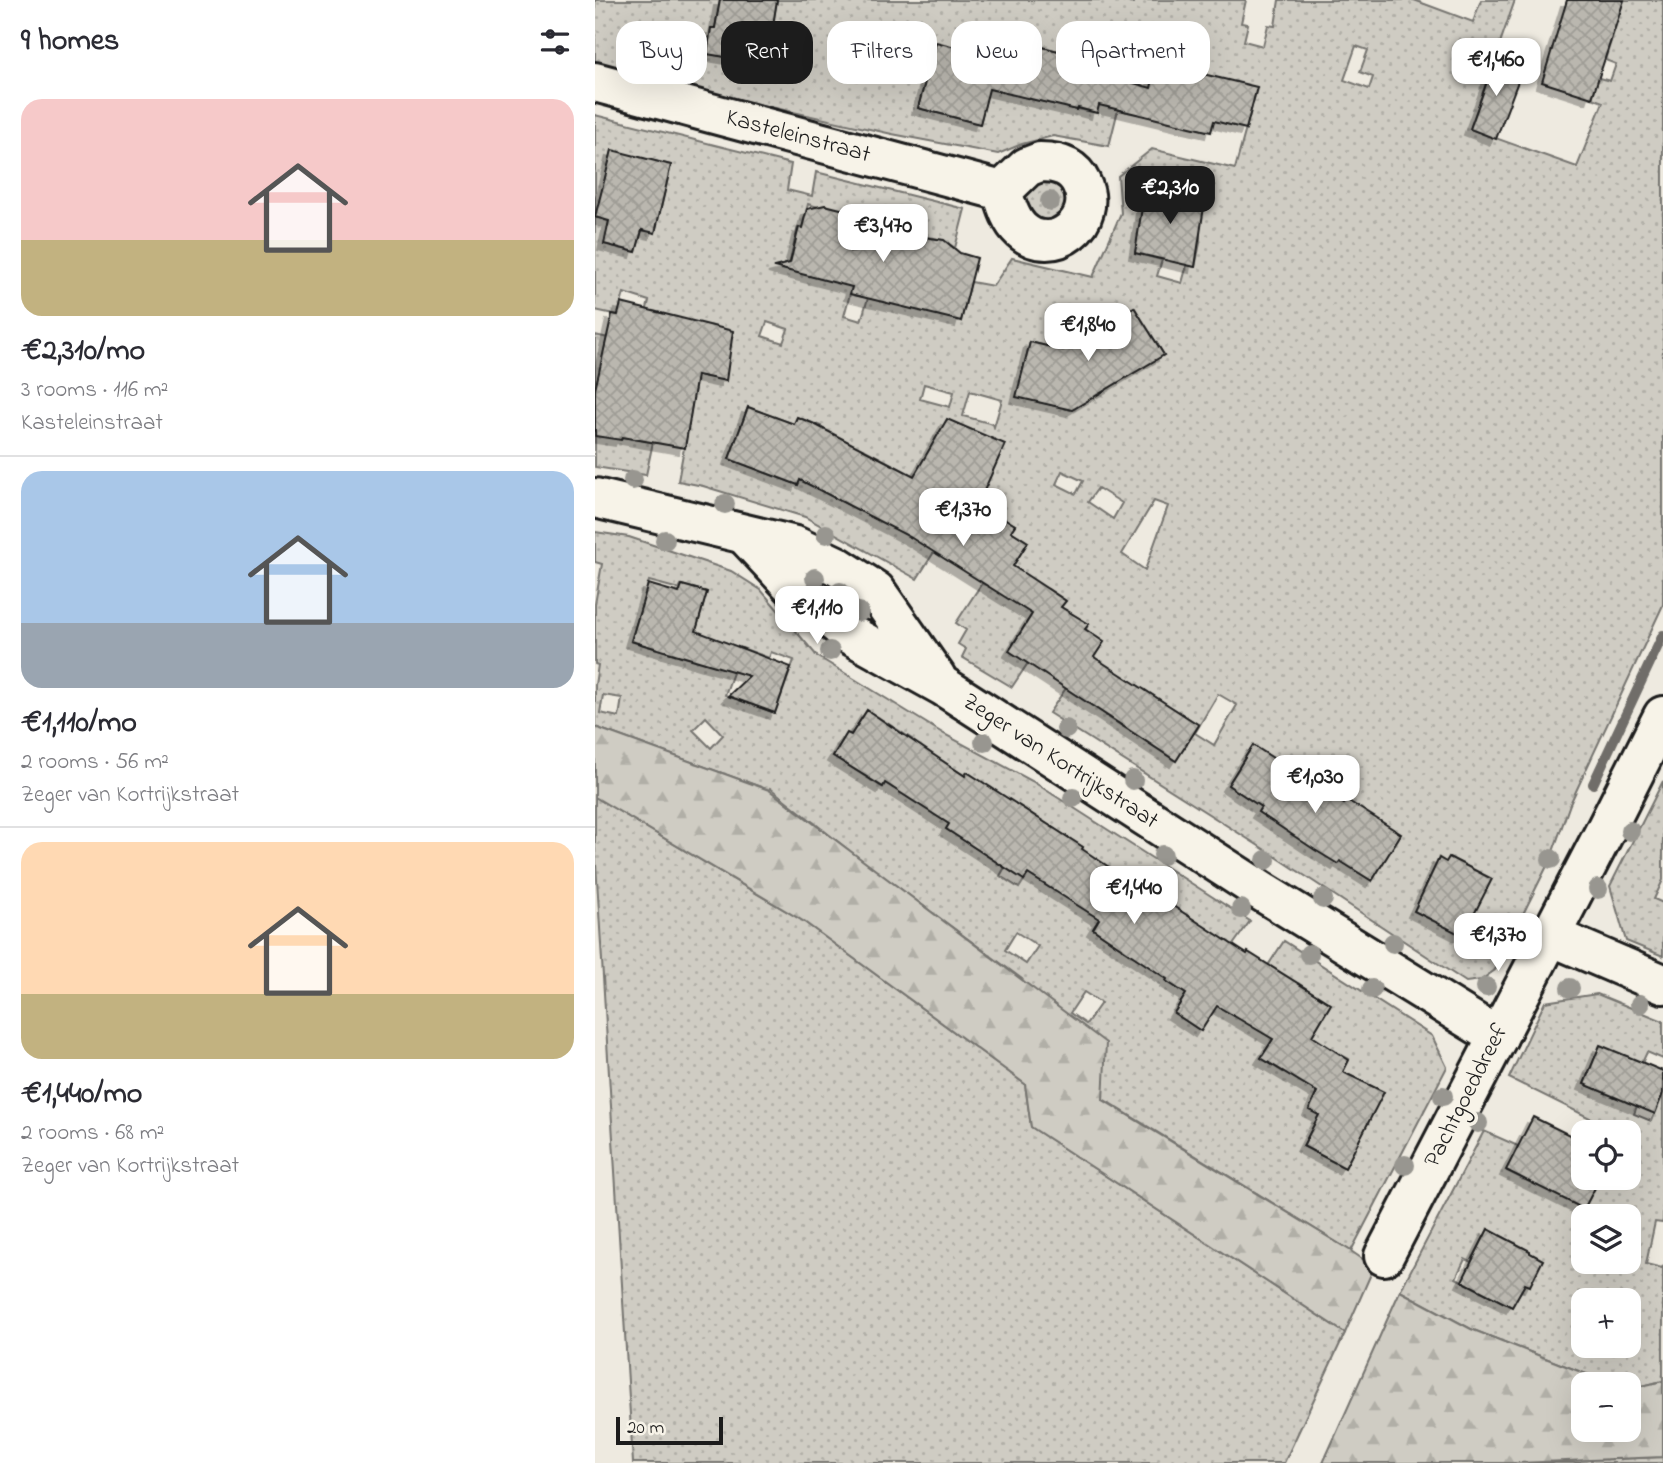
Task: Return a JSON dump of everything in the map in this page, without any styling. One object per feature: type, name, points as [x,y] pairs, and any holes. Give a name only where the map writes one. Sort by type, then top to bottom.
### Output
[{"type":"street","name":"Kasteleinstraat","points":[[595,82],[1002,191]]},
{"type":"street","name":"Zeger van Kortrijkstraat","points":[[595,498],[795,546],[837,566],[876,591],[943,687]]},
{"type":"street","name":"Zeger van Kortrijkstraat","points":[[746,536],[799,593],[849,634],[943,687],[1284,906],[1498,1037]]},
{"type":"street","name":"Pachtgoeddreef","points":[[1384,1256],[1663,716]]},
{"type":"street","points":[[1551,936],[1663,984]]},
{"type":"green space","points":[[595,0],[720,0],[715,28],[711,28],[707,54],[707,21],[616,21],[616,73],[595,68]]},
{"type":"green space","points":[[777,0],[1115,0],[1133,3],[1134,0],[1246,0],[1241,23],[1248,24],[1244,41],[1263,46],[1268,25],[1275,26],[1279,0],[1414,0],[1473,22],[1481,0],[1515,0],[1470,129],[1577,167],[1603,102],[1592,98],[1599,78],[1610,81],[1616,64],[1605,60],[1624,0],[1663,0],[1663,605],[1570,804],[1550,860],[1495,970],[1481,980],[1466,982],[1278,858],[1049,713],[1066,688],[1088,624],[1061,607],[1065,600],[1048,589],[1009,650],[1028,663],[1012,687],[962,657],[966,649],[958,644],[966,630],[956,623],[982,583],[997,591],[1028,542],[1011,531],[1015,525],[965,503],[917,579],[805,517],[678,481],[696,382],[598,377],[595,390],[595,335],[613,339],[639,338],[649,301],[624,293],[618,315],[595,310],[595,115],[791,164],[787,190],[812,196],[816,172],[965,209],[955,248],[941,240],[921,237],[915,238],[911,253],[961,321],[971,282],[993,286],[1012,258],[1093,277],[1121,213],[1118,176],[1152,149],[1235,169],[1257,88],[1144,115],[1118,110],[1109,146],[1053,136],[998,154],[892,134],[667,84],[707,84],[707,54],[721,56],[721,84],[813,84],[813,21],[773,21]],"holes":[[[1356,46],[1368,50],[1360,72],[1373,77],[1369,89],[1344,80]],[[612,151],[671,165],[655,232],[642,230],[636,252],[604,244],[609,221],[596,217]],[[808,204],[818,207],[826,205],[872,217],[865,231],[864,247],[861,247],[852,283],[788,270],[798,227],[802,228]],[[1141,224],[1200,225],[1200,243],[1195,267],[1187,265],[1182,283],[1157,276],[1162,260],[1135,253]],[[850,294],[868,298],[861,321],[844,316]],[[1134,307],[1164,355],[1072,410],[1022,398],[1020,382],[1030,342],[1063,350]],[[767,322],[788,329],[783,343],[762,336]],[[924,384],[954,392],[950,407],[920,399]],[[970,391],[1002,400],[994,427],[993,424],[963,416]],[[748,407],[794,424],[797,417],[821,426],[798,485],[729,459]],[[865,450],[918,478],[893,528],[839,500]],[[1062,471],[1083,481],[1076,494],[1056,484]],[[1098,488],[1122,503],[1113,519],[1088,502]],[[1154,501],[1168,506],[1145,570],[1122,554]],[[1129,680],[1199,725],[1176,760],[1106,716]],[[1218,694],[1237,705],[1214,745],[1195,733]],[[1253,745],[1275,822],[1258,812],[1261,807],[1228,785]]]},
{"type":"green space","points":[[1053,175],[1073,203],[1048,226],[1025,212],[1024,195],[1032,183]]},
{"type":"green space","points":[[595,436],[653,442],[646,475],[595,467]]},
{"type":"green space","points":[[595,532],[629,537],[731,571],[761,590],[817,656],[944,734],[1032,781],[1250,921],[1233,945],[1193,940],[1166,981],[1186,994],[1174,1013],[1200,1030],[1220,995],[1240,1008],[1284,941],[1432,1036],[1447,1067],[1351,1251],[1103,1099],[1022,979],[860,859],[770,788],[769,790],[595,727],[598,665],[595,664],[595,604],[602,564],[595,562]],"holes":[[[649,581],[679,589],[681,585],[707,592],[688,658],[631,641]],[[742,648],[769,658],[771,652],[794,660],[775,713],[725,695]],[[603,695],[622,698],[619,717],[600,713]],[[867,710],[912,739],[882,787],[833,756],[847,733],[851,735]],[[706,717],[723,735],[711,748],[693,730]],[[947,764],[965,776],[967,842],[946,829],[949,824],[921,805]],[[1034,816],[1083,847],[1055,891],[1028,874],[1019,888],[1000,876]],[[1126,878],[1151,895],[1154,892],[1168,902],[1132,955],[1093,929]],[[1016,932],[1038,946],[1026,964],[1005,950]],[[1084,992],[1101,1003],[1086,1024],[1070,1013]],[[1248,1024],[1323,1044],[1283,1072],[1261,1058],[1273,1039]],[[1337,1053],[1349,1059],[1343,1072],[1383,1092],[1345,1168],[1303,1146],[1319,1115],[1309,1109]]]},
{"type":"green space","points":[[797,560],[847,583],[879,626],[875,629],[814,592]]},
{"type":"green space","points":[[595,727],[769,790],[1106,1043],[1103,1100],[1374,1267],[1345,1333],[1031,1127],[1025,1084],[803,921],[595,797]]},
{"type":"green space","points":[[1663,781],[1663,880],[1654,899],[1663,903],[1663,956],[1626,941],[1610,886]]},
{"type":"green space","points":[[595,797],[803,921],[1025,1084],[1031,1127],[1345,1333],[1284,1463],[633,1463],[595,847]]},
{"type":"green space","points":[[1597,994],[1663,1021],[1663,1059],[1647,1052],[1642,1063],[1600,1046],[1584,1084],[1637,1106],[1634,1114],[1651,1121],[1663,1093],[1663,1223],[1655,1222],[1646,1264],[1662,1268],[1663,1266],[1663,1381],[1641,1386],[1641,1372],[1581,1372],[1471,1329],[1400,1291],[1484,1131],[1518,1146],[1507,1171],[1574,1204],[1571,1204],[1571,1274],[1641,1274],[1641,1204],[1587,1204],[1594,1190],[1641,1190],[1641,1120],[1594,1120],[1509,1078],[1545,1002]],"holes":[[[1488,1229],[1530,1251],[1530,1286],[1525,1284],[1512,1307],[1456,1278],[1465,1259],[1471,1262]]]},
{"type":"green space","points":[[1400,1291],[1471,1329],[1581,1372],[1571,1372],[1571,1442],[1641,1442],[1641,1386],[1663,1381],[1663,1457],[1517,1463],[1323,1463]]},
{"type":"green space","points":[[1663,1457],[1663,1463],[1517,1463]]},
{"type":"building","points":[[720,0],[777,0],[774,21],[721,21],[721,56],[707,54],[711,28],[715,28]]},
{"type":"building","points":[[1567,0],[1624,0],[1592,98],[1542,82]]},
{"type":"building","points":[[937,42],[951,46],[951,84],[1042,84],[1042,47],[1056,50],[1056,84],[1137,84],[1151,88],[1152,84],[1210,84],[1210,76],[1257,87],[1246,129],[1214,121],[1211,132],[1099,105],[1097,113],[989,89],[980,124],[918,108],[925,84],[937,84]]},
{"type":"building","points":[[1496,57],[1523,68],[1496,139],[1470,129]]},
{"type":"building","points":[[612,150],[671,165],[655,233],[642,230],[636,252],[604,244],[609,221],[595,217]]},
{"type":"building","points":[[1148,185],[1205,200],[1195,267],[1135,253]]},
{"type":"building","points":[[825,205],[872,217],[851,251],[923,237],[944,240],[960,253],[977,258],[961,321],[850,294],[852,287],[774,267],[790,263],[799,227],[802,228],[807,209]]},
{"type":"building","points":[[621,303],[733,331],[726,381],[697,375],[685,448],[622,437],[621,440],[595,436],[595,390],[612,314],[618,315]]},
{"type":"building","points":[[1134,307],[1164,355],[1072,410],[1016,397],[1030,342],[1063,350]]},
{"type":"building","points":[[748,407],[794,424],[797,417],[812,423],[914,476],[947,419],[1005,444],[979,502],[1015,525],[1011,531],[1028,542],[1013,566],[1066,601],[1061,607],[1089,624],[1085,629],[1104,642],[1094,657],[1199,725],[1176,761],[1009,651],[1032,614],[910,537],[800,480],[798,485],[729,459]]},
{"type":"building","points":[[648,584],[679,593],[682,585],[707,592],[696,631],[791,667],[775,713],[728,696],[749,676],[631,641]]},
{"type":"building","points":[[867,710],[965,776],[967,772],[1083,847],[1082,849],[1151,895],[1153,893],[1331,1004],[1312,1036],[1349,1060],[1343,1072],[1384,1092],[1345,1168],[1303,1146],[1319,1115],[1309,1110],[1317,1092],[1261,1058],[1273,1039],[1217,1006],[1201,1031],[1174,1013],[1186,994],[1093,929],[1099,919],[1028,874],[1024,880],[946,829],[949,824],[885,783],[883,787],[833,756],[847,733],[851,735]]},
{"type":"building","points":[[1253,745],[1344,804],[1347,800],[1401,834],[1372,881],[1340,861],[1338,864],[1258,812],[1261,807],[1228,785]]},
{"type":"building","points":[[1449,857],[1492,879],[1463,936],[1414,911],[1439,858],[1446,862]]},
{"type":"building","points":[[1600,1045],[1663,1071],[1663,1093],[1655,1114],[1584,1084]]},
{"type":"building","points":[[1533,1117],[1571,1136],[1571,1190],[1594,1190],[1587,1204],[1574,1204],[1506,1170]]},
{"type":"building","points":[[1488,1229],[1543,1260],[1530,1286],[1525,1284],[1512,1307],[1462,1281]]},
{"type":"waterway","points":[[1593,784],[1663,635]]}]
